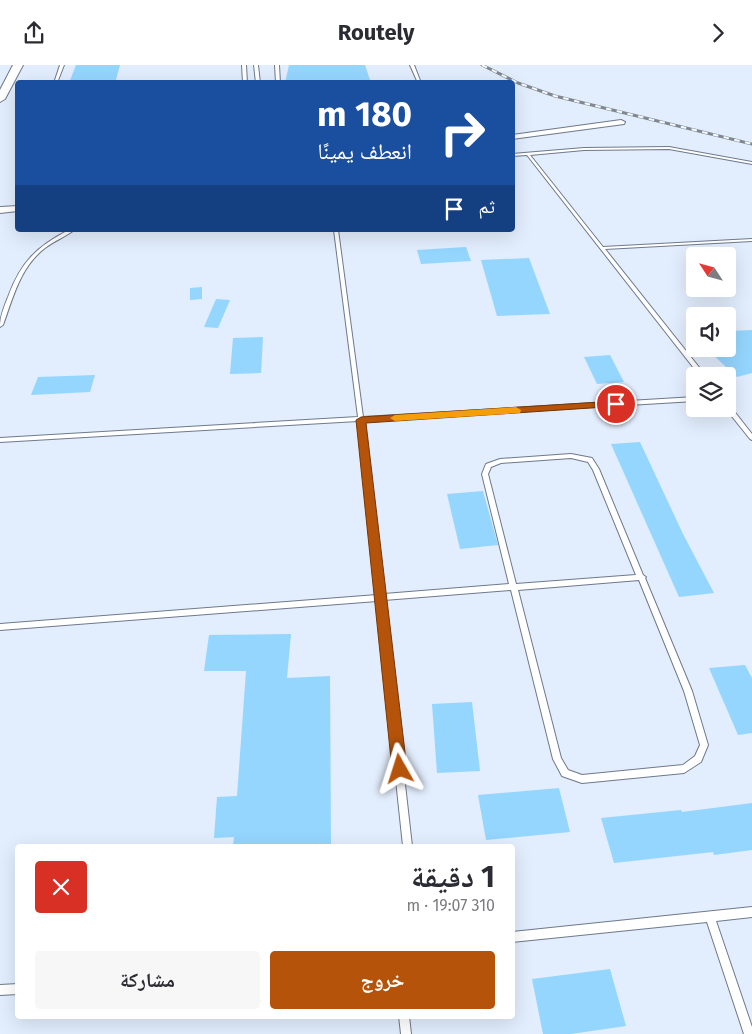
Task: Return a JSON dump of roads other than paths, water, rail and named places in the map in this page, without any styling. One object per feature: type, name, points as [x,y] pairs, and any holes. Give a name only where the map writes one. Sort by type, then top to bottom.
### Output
[{"type":"main road","points":[[0,99],[18,65]]},
{"type":"street","points":[[515,137],[621,122]]},
{"type":"street","points":[[0,210],[15,208]]},
{"type":"lane","points":[[56,80],[62,65]]},
{"type":"lane","points":[[244,65],[245,80]]},
{"type":"lane","points":[[256,65],[258,80]]},
{"type":"lane","points":[[277,65],[278,80]]},
{"type":"lane","points":[[412,65],[419,80]]},
{"type":"lane","points":[[515,155],[584,149],[669,147],[752,163]]},
{"type":"lane","points":[[527,153],[696,367]]},
{"type":"lane","points":[[0,325],[20,272],[32,255],[50,241],[68,232]]},
{"type":"lane","points":[[336,232],[361,420],[408,844]]},
{"type":"lane","points":[[602,249],[752,240]]},
{"type":"lane","points":[[0,440],[686,400]]},
{"type":"lane","points":[[736,417],[752,438]]},
{"type":"lane","points":[[743,426],[752,425]]},
{"type":"lane","points":[[571,456],[590,460],[596,469],[642,577],[688,691],[704,745],[698,759],[684,769],[582,779],[565,773],[557,759],[513,587],[485,474],[488,466],[500,461],[571,456]]},
{"type":"lane","points":[[0,627],[642,577]]},
{"type":"lane","points":[[515,937],[752,912]]},
{"type":"lane","points":[[710,916],[748,1034]]},
{"type":"lane","points":[[0,991],[15,989]]},
{"type":"lane","points":[[404,1019],[406,1034]]},
{"type":"railway","points":[[482,65],[512,80]]},
{"type":"railway","points":[[515,82],[555,96],[752,144]]}]
